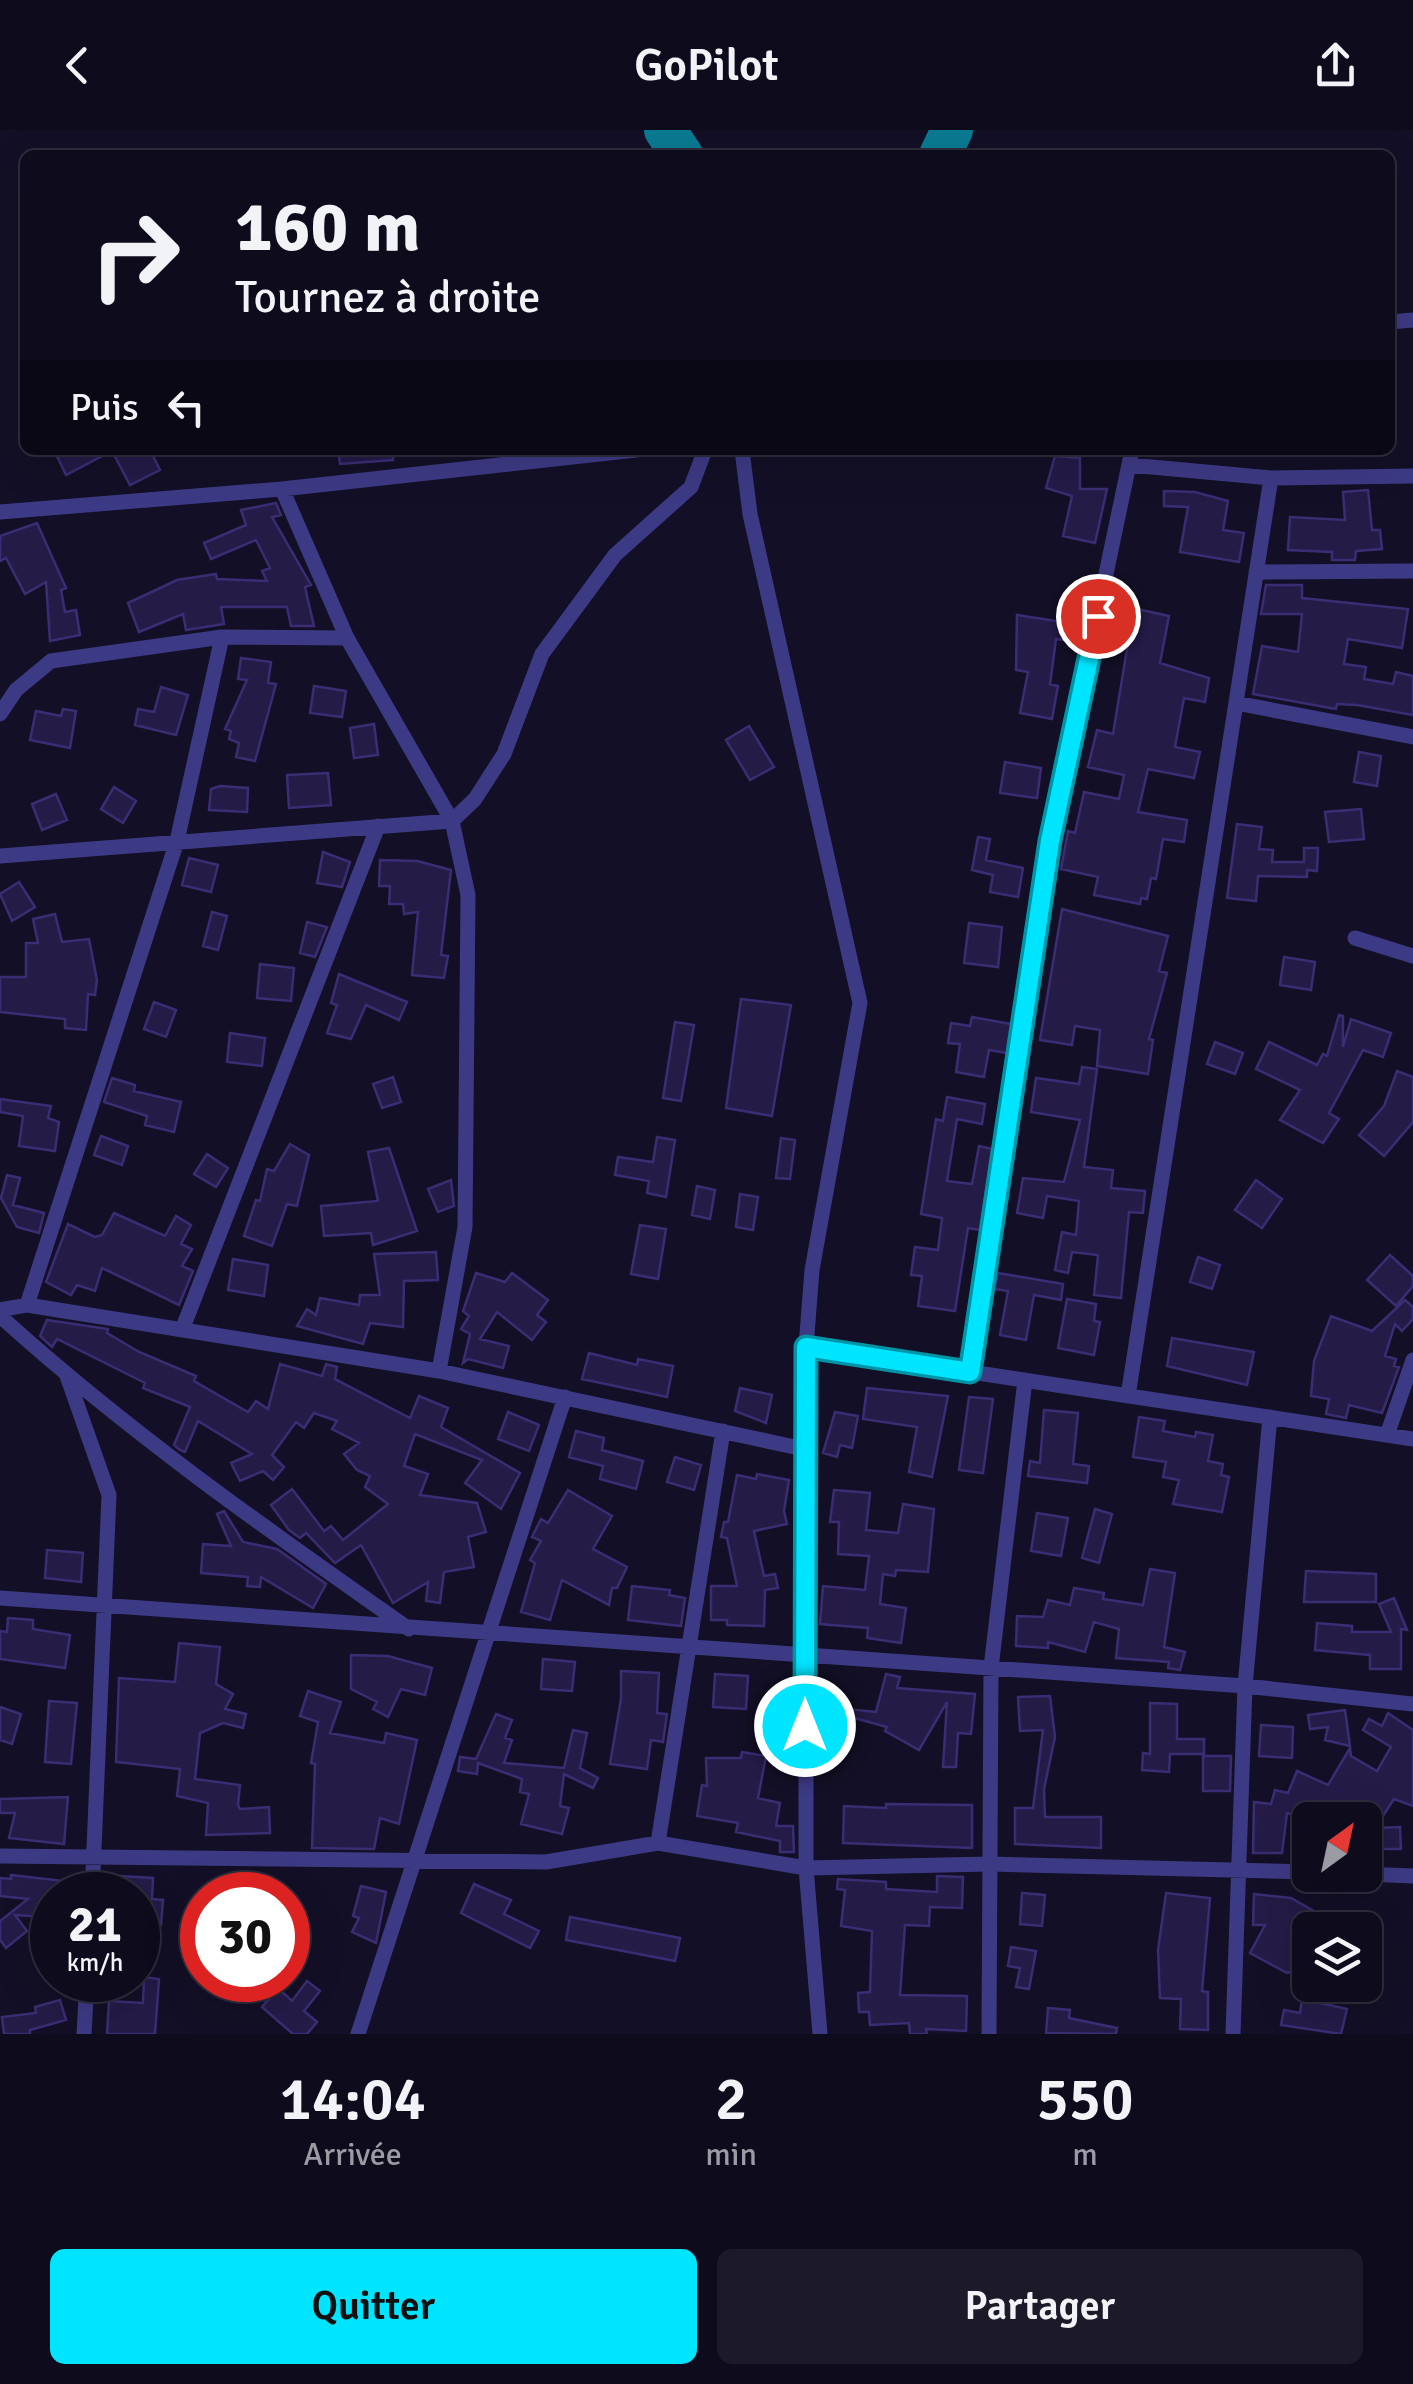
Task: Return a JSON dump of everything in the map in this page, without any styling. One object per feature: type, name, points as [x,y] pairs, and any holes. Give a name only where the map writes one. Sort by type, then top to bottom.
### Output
[{"type":"street","points":[[0,512],[282,489],[591,455]]},
{"type":"street","points":[[0,856],[452,821],[475,799],[504,754],[542,654],[614,555],[691,487],[703,455]]},
{"type":"street","points":[[743,455],[750,514],[860,1004],[812,1270],[806,1347],[806,1868],[820,2034]]},
{"type":"street","points":[[970,1372],[1050,841],[1131,458],[1271,478],[1413,476]]},
{"type":"street","points":[[1128,1396],[1271,478]]},
{"type":"street","points":[[282,489],[347,638],[452,821],[468,895],[465,1227],[439,1370]]},
{"type":"street","points":[[1256,572],[1413,571]]},
{"type":"street","points":[[0,714],[16,690],[51,661],[222,637],[347,638]]},
{"type":"street","points":[[28,1306],[177,841],[222,637]]},
{"type":"street","points":[[1236,703],[1413,736]]},
{"type":"street","points":[[182,1330],[378,826]]},
{"type":"street","points":[[1356,938],[1413,956]]},
{"type":"street","points":[[0,1313],[28,1306],[439,1370],[804,1448]]},
{"type":"street","points":[[0,1313],[67,1376],[212,1491],[410,1630]]},
{"type":"street","points":[[806,1347],[1413,1439]]},
{"type":"street","points":[[1387,1435],[1413,1360]]},
{"type":"street","points":[[67,1376],[109,1495],[93,1872]]},
{"type":"street","points":[[989,2034],[991,1668],[1025,1380]]},
{"type":"street","points":[[358,2034],[565,1397]]},
{"type":"street","points":[[1233,2034],[1246,1686],[1270,1418]]},
{"type":"street","points":[[658,1843],[723,1432]]},
{"type":"street","points":[[0,1598],[410,1630],[1246,1686],[1413,1704]]},
{"type":"street","points":[[0,1856],[546,1862],[658,1843],[806,1868],[990,1864],[1292,1871]]},
{"type":"street","points":[[1382,1875],[1413,1876]]},
{"type":"street","points":[[84,2034],[86,2002]]},
{"type":"building","points":[[56,455],[104,455],[66,475]]},
{"type":"building","points":[[114,455],[152,455],[160,470],[130,485]]},
{"type":"building","points":[[339,455],[393,455],[393,460],[340,464]]},
{"type":"building","points":[[1055,456],[1080,458],[1080,489],[1107,489],[1095,543],[1063,536],[1072,496],[1046,488]]},
{"type":"building","points":[[1368,490],[1372,530],[1380,530],[1382,549],[1356,551],[1355,560],[1332,560],[1332,552],[1288,550],[1290,517],[1345,520],[1343,492]]},
{"type":"building","points":[[1164,491],[1195,492],[1228,501],[1223,530],[1244,533],[1239,562],[1180,552],[1188,507],[1164,506]]},
{"type":"building","points":[[276,503],[281,515],[272,517],[311,585],[305,587],[314,626],[291,626],[287,607],[221,607],[224,624],[186,630],[183,614],[139,632],[128,603],[177,580],[216,574],[217,579],[267,581],[262,571],[270,568],[256,540],[211,559],[204,543],[246,525],[241,510]]},
{"type":"building","points":[[37,523],[66,588],[61,590],[65,612],[76,610],[80,635],[50,641],[46,582],[25,594],[6,558],[0,561],[0,536]]},
{"type":"building","points":[[1266,585],[1302,585],[1302,598],[1408,609],[1402,648],[1348,639],[1344,664],[1366,667],[1364,679],[1393,684],[1396,672],[1413,676],[1413,715],[1357,705],[1337,704],[1336,709],[1253,694],[1262,646],[1298,652],[1302,614],[1261,614]]},
{"type":"building","points":[[1128,607],[1169,616],[1160,663],[1209,678],[1205,702],[1184,698],[1175,747],[1200,752],[1194,778],[1148,769],[1138,812],[1187,820],[1184,842],[1163,839],[1156,879],[1151,878],[1147,899],[1141,898],[1140,904],[1094,895],[1098,877],[1061,869],[1068,831],[1075,833],[1084,792],[1119,799],[1124,775],[1088,767],[1097,730],[1113,734],[1127,649],[1120,648]]},
{"type":"building","points":[[1017,615],[1082,625],[1079,642],[1056,639],[1050,684],[1058,686],[1052,719],[1020,713],[1028,672],[1016,670]]},
{"type":"building","points":[[241,658],[271,662],[268,683],[276,684],[255,761],[236,757],[239,743],[229,739],[231,731],[225,729],[247,680],[238,679]]},
{"type":"building","points":[[314,686],[346,691],[342,717],[310,713]]},
{"type":"building","points":[[161,687],[188,695],[176,735],[135,725],[138,709],[154,712]]},
{"type":"building","points":[[63,709],[76,711],[70,748],[30,740],[36,711],[61,716]]},
{"type":"building","points":[[374,724],[378,755],[354,758],[350,728]]},
{"type":"building","points":[[749,726],[774,767],[750,780],[726,740]]},
{"type":"building","points":[[1359,752],[1381,756],[1377,786],[1354,782]]},
{"type":"building","points":[[1005,762],[1041,768],[1037,798],[1000,793]]},
{"type":"building","points":[[328,773],[331,805],[289,808],[287,775]]},
{"type":"building","points":[[114,787],[136,801],[123,823],[101,809]]},
{"type":"building","points":[[248,788],[247,812],[209,810],[211,789]]},
{"type":"building","points":[[56,794],[67,820],[42,830],[32,804]]},
{"type":"building","points":[[1361,809],[1364,839],[1329,842],[1325,812]]},
{"type":"building","points":[[1237,824],[1262,827],[1259,849],[1273,850],[1272,862],[1304,862],[1304,848],[1318,848],[1317,871],[1307,870],[1307,877],[1258,876],[1256,901],[1227,898]]},
{"type":"building","points":[[978,837],[990,839],[986,860],[1023,868],[1018,897],[990,892],[993,875],[972,870]]},
{"type":"building","points":[[323,852],[350,862],[342,887],[317,883]]},
{"type":"building","points":[[189,858],[218,865],[211,892],[182,885]]},
{"type":"building","points":[[380,860],[417,861],[451,870],[441,955],[448,956],[444,978],[412,975],[418,912],[404,914],[403,904],[389,904],[390,886],[379,886]]},
{"type":"building","points":[[19,882],[35,907],[12,921],[0,894]]},
{"type":"building","points":[[1062,909],[1168,936],[1159,971],[1167,973],[1149,1039],[1153,1040],[1148,1074],[1097,1066],[1100,1030],[1075,1026],[1072,1045],[1040,1040]]},
{"type":"building","points":[[212,912],[227,916],[218,950],[203,946]]},
{"type":"building","points":[[55,914],[62,942],[89,939],[97,980],[95,995],[88,994],[86,1030],[65,1028],[65,1019],[0,1012],[0,977],[26,977],[26,943],[38,943],[33,919]]},
{"type":"building","points":[[307,922],[327,927],[315,957],[300,953]]},
{"type":"building","points":[[969,923],[1002,927],[998,967],[964,963]]},
{"type":"building","points":[[1284,957],[1315,962],[1311,990],[1280,985]]},
{"type":"building","points":[[260,964],[294,968],[291,1001],[257,998]]},
{"type":"building","points":[[339,974],[407,1002],[399,1020],[366,1005],[351,1039],[327,1033],[337,1005],[331,1003]]},
{"type":"building","points":[[741,999],[791,1005],[772,1116],[726,1108]]},
{"type":"building","points":[[154,1002],[176,1010],[166,1037],[144,1029]]},
{"type":"building","points":[[1339,1015],[1343,1016],[1343,1047],[1351,1019],[1391,1033],[1383,1057],[1363,1050],[1329,1113],[1339,1119],[1323,1143],[1280,1120],[1300,1090],[1256,1069],[1269,1042],[1317,1065],[1323,1054],[1327,1056]]},
{"type":"building","points":[[972,1017],[1011,1024],[1007,1053],[989,1050],[984,1077],[956,1072],[960,1044],[948,1043],[951,1023],[970,1026]]},
{"type":"building","points":[[675,1022],[694,1025],[681,1101],[663,1098]]},
{"type":"building","points":[[230,1033],[265,1038],[262,1066],[227,1062]]},
{"type":"building","points":[[1215,1042],[1243,1053],[1235,1074],[1207,1064]]},
{"type":"building","points":[[1082,1067],[1097,1069],[1084,1167],[1113,1170],[1111,1188],[1145,1191],[1143,1213],[1129,1212],[1121,1298],[1094,1295],[1098,1255],[1072,1252],[1068,1273],[1055,1270],[1062,1232],[1076,1235],[1079,1201],[1047,1196],[1043,1218],[1017,1213],[1023,1178],[1064,1182],[1080,1120],[1031,1112],[1036,1078],[1079,1084]]},
{"type":"building","points":[[1397,1071],[1413,1077],[1413,1122],[1384,1156],[1359,1135],[1384,1106]]},
{"type":"building","points":[[393,1077],[401,1102],[382,1108],[373,1084]]},
{"type":"building","points":[[112,1078],[135,1085],[134,1091],[181,1102],[174,1132],[145,1125],[147,1116],[104,1102]]},
{"type":"building","points":[[947,1097],[985,1104],[982,1124],[957,1119],[947,1181],[972,1184],[979,1146],[992,1149],[980,1230],[968,1228],[955,1311],[918,1306],[922,1276],[911,1275],[915,1247],[938,1250],[942,1218],[921,1214],[936,1119],[943,1121]]},
{"type":"building","points":[[0,1099],[51,1106],[48,1118],[59,1122],[55,1151],[19,1146],[23,1116],[0,1112]]},
{"type":"building","points":[[101,1136],[128,1146],[122,1165],[94,1155]]},
{"type":"building","points":[[657,1137],[675,1140],[666,1197],[647,1193],[649,1181],[615,1175],[618,1157],[653,1162]]},
{"type":"building","points":[[781,1138],[795,1140],[790,1179],[776,1178]]},
{"type":"building","points":[[290,1144],[309,1155],[297,1206],[287,1204],[272,1246],[244,1236],[256,1200],[260,1201],[267,1169],[274,1171]]},
{"type":"building","points":[[389,1148],[417,1231],[373,1245],[371,1233],[324,1236],[321,1206],[378,1201],[368,1152]]},
{"type":"building","points":[[207,1154],[228,1168],[216,1187],[194,1174]]},
{"type":"building","points":[[7,1175],[20,1178],[13,1205],[44,1213],[39,1233],[17,1227],[1,1198]]},
{"type":"building","points":[[451,1180],[454,1206],[438,1212],[428,1189]]},
{"type":"building","points":[[1256,1180],[1282,1199],[1262,1228],[1235,1210]]},
{"type":"building","points":[[697,1186],[715,1190],[710,1219],[692,1215]]},
{"type":"building","points":[[740,1194],[758,1197],[753,1230],[736,1227]]},
{"type":"building","points":[[114,1213],[165,1236],[176,1216],[191,1225],[181,1244],[192,1249],[182,1266],[193,1271],[179,1305],[102,1268],[95,1291],[77,1285],[71,1295],[46,1282],[68,1224],[95,1237],[102,1235]]},
{"type":"building","points":[[640,1225],[666,1229],[658,1279],[631,1274]]},
{"type":"building","points":[[436,1252],[438,1280],[404,1281],[403,1327],[370,1323],[363,1344],[297,1326],[307,1309],[316,1315],[320,1298],[359,1305],[360,1295],[380,1295],[374,1254]]},
{"type":"building","points":[[1390,1255],[1413,1276],[1413,1286],[1396,1306],[1367,1280]]},
{"type":"building","points":[[1198,1257],[1220,1265],[1212,1289],[1190,1282]]},
{"type":"building","points":[[233,1259],[268,1265],[264,1296],[228,1290]]},
{"type":"building","points":[[476,1273],[505,1282],[512,1273],[548,1300],[537,1315],[546,1322],[532,1340],[497,1312],[480,1339],[509,1346],[503,1368],[468,1359],[463,1363],[470,1334],[461,1329],[469,1316],[463,1311]]},
{"type":"building","points":[[998,1273],[1063,1284],[1061,1300],[1034,1295],[1026,1340],[1000,1335],[1008,1291],[995,1289]]},
{"type":"building","points":[[1067,1299],[1096,1304],[1094,1321],[1100,1322],[1094,1355],[1058,1348]]},
{"type":"building","points":[[1405,1300],[1413,1307],[1413,1319],[1402,1331],[1395,1324],[1385,1356],[1396,1359],[1394,1366],[1399,1367],[1382,1413],[1349,1405],[1346,1418],[1326,1414],[1329,1399],[1311,1396],[1314,1361],[1331,1316],[1372,1331]]},
{"type":"building","points":[[47,1320],[108,1329],[107,1333],[139,1352],[196,1376],[194,1381],[248,1412],[256,1401],[268,1409],[280,1364],[322,1376],[326,1364],[337,1367],[335,1379],[410,1418],[419,1396],[448,1408],[441,1427],[520,1473],[501,1509],[465,1483],[482,1460],[415,1434],[404,1466],[428,1474],[420,1495],[477,1503],[486,1532],[468,1537],[474,1567],[444,1572],[440,1603],[426,1601],[428,1582],[393,1603],[361,1545],[335,1563],[306,1533],[300,1538],[289,1530],[271,1505],[292,1489],[324,1531],[331,1526],[343,1540],[388,1504],[365,1487],[370,1476],[357,1470],[344,1454],[359,1443],[332,1429],[337,1421],[314,1413],[304,1428],[296,1422],[272,1455],[284,1467],[273,1480],[263,1471],[240,1481],[231,1463],[252,1454],[198,1421],[185,1452],[180,1450],[174,1445],[190,1407],[143,1388],[145,1383],[57,1339],[52,1347],[40,1336]]},
{"type":"building","points":[[1172,1338],[1254,1352],[1247,1385],[1167,1366]]},
{"type":"building","points":[[589,1353],[637,1365],[638,1359],[673,1366],[667,1397],[582,1379]]},
{"type":"building","points":[[740,1388],[772,1395],[766,1423],[735,1411]]},
{"type":"building","points":[[867,1388],[948,1396],[932,1477],[909,1472],[917,1427],[863,1419]]},
{"type":"building","points":[[969,1397],[993,1399],[983,1473],[959,1470]]},
{"type":"building","points":[[1044,1410],[1078,1413],[1073,1464],[1089,1466],[1087,1483],[1028,1476],[1030,1461],[1040,1463]]},
{"type":"building","points":[[508,1412],[539,1425],[529,1451],[498,1439]]},
{"type":"building","points":[[835,1412],[858,1416],[852,1448],[840,1445],[837,1457],[823,1453]]},
{"type":"building","points":[[1139,1417],[1165,1421],[1163,1431],[1195,1437],[1196,1432],[1213,1435],[1208,1461],[1223,1464],[1221,1475],[1229,1477],[1222,1512],[1173,1504],[1179,1480],[1163,1477],[1166,1462],[1133,1457]]},
{"type":"building","points":[[576,1431],[604,1438],[602,1450],[643,1461],[636,1489],[600,1479],[603,1466],[569,1457]]},
{"type":"building","points":[[675,1457],[701,1465],[694,1490],[667,1482]]},
{"type":"building","points":[[757,1474],[789,1480],[784,1511],[787,1524],[754,1531],[764,1576],[775,1574],[778,1588],[765,1590],[764,1626],[727,1625],[727,1620],[711,1620],[711,1586],[737,1586],[727,1538],[721,1537],[724,1522],[728,1522],[737,1475],[756,1479]]},
{"type":"building","points":[[568,1490],[612,1516],[593,1549],[627,1567],[617,1588],[612,1588],[609,1605],[562,1580],[550,1620],[521,1612],[535,1563],[530,1560],[541,1541],[532,1537],[541,1519],[548,1523]]},
{"type":"building","points":[[834,1490],[870,1493],[866,1530],[898,1533],[903,1504],[934,1509],[928,1572],[896,1570],[895,1576],[883,1574],[880,1604],[906,1608],[901,1643],[867,1638],[868,1628],[820,1624],[823,1586],[865,1590],[869,1556],[838,1554],[839,1522],[830,1522]]},
{"type":"building","points":[[1095,1509],[1112,1514],[1099,1563],[1082,1558]]},
{"type":"building","points":[[224,1511],[243,1542],[277,1549],[326,1584],[313,1608],[261,1577],[260,1587],[247,1586],[248,1577],[201,1573],[203,1544],[231,1546],[217,1514]]},
{"type":"building","points":[[1037,1513],[1068,1518],[1061,1556],[1031,1551]]},
{"type":"building","points":[[47,1550],[83,1553],[81,1582],[45,1578]]},
{"type":"building","points":[[1150,1569],[1175,1573],[1164,1647],[1185,1652],[1180,1670],[1168,1668],[1169,1662],[1116,1658],[1119,1629],[1094,1622],[1085,1652],[1048,1642],[1048,1648],[1016,1646],[1017,1616],[1043,1617],[1048,1600],[1070,1605],[1074,1588],[1104,1593],[1103,1599],[1143,1605]]},
{"type":"building","points":[[1306,1571],[1376,1574],[1376,1602],[1304,1602]]},
{"type":"building","points":[[632,1586],[670,1590],[669,1595],[685,1598],[681,1626],[628,1620]]},
{"type":"building","points":[[1394,1598],[1407,1630],[1401,1629],[1401,1669],[1370,1669],[1370,1655],[1315,1650],[1317,1623],[1352,1626],[1352,1632],[1391,1632],[1379,1604]]},
{"type":"building","points":[[8,1618],[33,1620],[33,1629],[70,1635],[65,1668],[0,1659],[0,1631],[7,1632]]},
{"type":"building","points":[[179,1643],[220,1647],[216,1684],[233,1694],[225,1709],[246,1714],[243,1728],[223,1723],[200,1733],[195,1779],[240,1785],[240,1809],[269,1807],[270,1833],[206,1835],[208,1803],[177,1796],[180,1769],[116,1762],[119,1678],[175,1682]]},
{"type":"building","points":[[351,1655],[388,1656],[432,1668],[425,1695],[401,1689],[388,1717],[373,1709],[377,1702],[351,1689]]},
{"type":"building","points":[[543,1659],[575,1662],[572,1691],[541,1689]]},
{"type":"building","points":[[621,1671],[659,1673],[657,1713],[667,1714],[663,1742],[651,1740],[647,1769],[610,1764],[621,1699]]},
{"type":"building","points":[[715,1674],[748,1676],[746,1709],[713,1707]]},
{"type":"building","points":[[886,1674],[900,1677],[897,1688],[975,1694],[971,1734],[958,1733],[956,1767],[943,1767],[947,1702],[919,1750],[885,1731],[887,1727],[847,1716],[848,1709],[876,1712]]},
{"type":"building","points":[[308,1691],[341,1702],[330,1733],[384,1743],[386,1733],[417,1740],[399,1824],[380,1818],[374,1849],[312,1848],[315,1764],[311,1763],[318,1722],[300,1716]]},
{"type":"building","points":[[1050,1696],[1055,1737],[1044,1789],[1045,1817],[1101,1817],[1101,1848],[1015,1844],[1015,1808],[1033,1808],[1043,1730],[1020,1731],[1018,1697]]},
{"type":"building","points":[[49,1701],[77,1703],[71,1764],[45,1762]]},
{"type":"building","points":[[1150,1703],[1177,1704],[1177,1739],[1204,1739],[1204,1754],[1170,1754],[1169,1772],[1142,1770],[1143,1753],[1150,1754]]},
{"type":"building","points":[[0,1707],[21,1714],[12,1744],[0,1740]]},
{"type":"building","points":[[1345,1710],[1350,1746],[1325,1740],[1328,1727],[1310,1729],[1308,1715]]},
{"type":"building","points":[[1388,1713],[1413,1730],[1413,1806],[1394,1799],[1382,1817],[1382,1802],[1292,1802],[1282,1853],[1253,1853],[1254,1802],[1271,1804],[1275,1790],[1288,1793],[1297,1771],[1328,1785],[1350,1748],[1351,1756],[1377,1771],[1391,1747],[1363,1730],[1369,1719],[1382,1726]]},
{"type":"building","points":[[496,1714],[512,1720],[505,1738],[512,1740],[504,1763],[564,1768],[573,1730],[587,1733],[580,1768],[598,1778],[593,1788],[564,1774],[560,1806],[569,1808],[562,1834],[521,1824],[529,1794],[520,1792],[522,1779],[478,1763],[477,1774],[458,1771],[460,1757],[476,1759]]},
{"type":"building","points":[[1261,1725],[1293,1727],[1292,1758],[1259,1756]]},
{"type":"building","points":[[742,1752],[766,1756],[758,1798],[780,1803],[776,1826],[793,1826],[794,1852],[780,1852],[780,1841],[736,1832],[738,1823],[697,1816],[702,1785],[707,1786],[706,1758],[741,1758]]},
{"type":"building","points":[[1203,1756],[1231,1756],[1230,1791],[1203,1791]]},
{"type":"building","points":[[68,1797],[64,1844],[9,1838],[15,1813],[0,1813],[0,1799]]},
{"type":"building","points":[[886,1804],[972,1805],[972,1848],[843,1843],[844,1806],[886,1808]]},
{"type":"building","points":[[1400,1827],[1401,1849],[1382,1849],[1382,1828]]},
{"type":"building","points":[[11,1875],[30,1877],[30,1916],[15,1915],[27,1931],[6,1948],[0,1940],[0,1921],[28,1899],[0,1896],[0,1878],[11,1879]]},
{"type":"building","points":[[937,1876],[963,1877],[962,1908],[930,1907],[929,1926],[905,1925],[900,1995],[967,1996],[966,2031],[926,2029],[927,2034],[910,2034],[909,2023],[870,2025],[869,2012],[859,2012],[858,1993],[870,1992],[872,1931],[841,1926],[845,1890],[837,1889],[838,1879],[886,1882],[886,1889],[937,1892]]},
{"type":"building","points":[[474,1884],[511,1900],[504,1914],[539,1931],[530,1948],[461,1913]]},
{"type":"building","points":[[361,1886],[386,1892],[376,1943],[352,1932],[359,1918],[353,1916]]},
{"type":"building","points":[[1022,1893],[1045,1895],[1042,1926],[1020,1924]]},
{"type":"building","points":[[1166,1893],[1210,1898],[1202,1991],[1208,1992],[1208,2030],[1180,2029],[1181,1999],[1160,1998],[1158,1950]]},
{"type":"building","points":[[1254,1894],[1291,1898],[1312,1910],[1292,1912],[1292,1972],[1287,1973],[1250,1953],[1265,1925],[1253,1925]]},
{"type":"building","points":[[570,1917],[680,1938],[675,1961],[566,1940]]},
{"type":"building","points":[[1011,1947],[1036,1951],[1029,1989],[1016,1987],[1020,1968],[1008,1966]]},
{"type":"building","points":[[310,1983],[320,1991],[304,2011],[317,2022],[307,2034],[293,2034],[262,2007],[266,2002],[310,2002]]},
{"type":"building","points":[[61,2002],[66,2020],[30,2030],[30,2034],[4,2034],[2,2017],[36,2013],[35,2007]]},
{"type":"building","points":[[109,2002],[157,2002],[155,2034],[107,2034]]},
{"type":"building","points":[[1302,2002],[1347,2009],[1341,2034],[1281,2025],[1284,2010],[1300,2013]]},
{"type":"building","points":[[1048,2008],[1070,2010],[1069,2018],[1117,2028],[1116,2034],[1046,2033]]},
{"type":"taxiway","points":[[665,130],[679,150]]},
{"type":"taxiway","points":[[942,150],[952,130]]},
{"type":"route","points":[[805,1726],[806,1347],[970,1372],[1050,841],[1098,616]]}]
